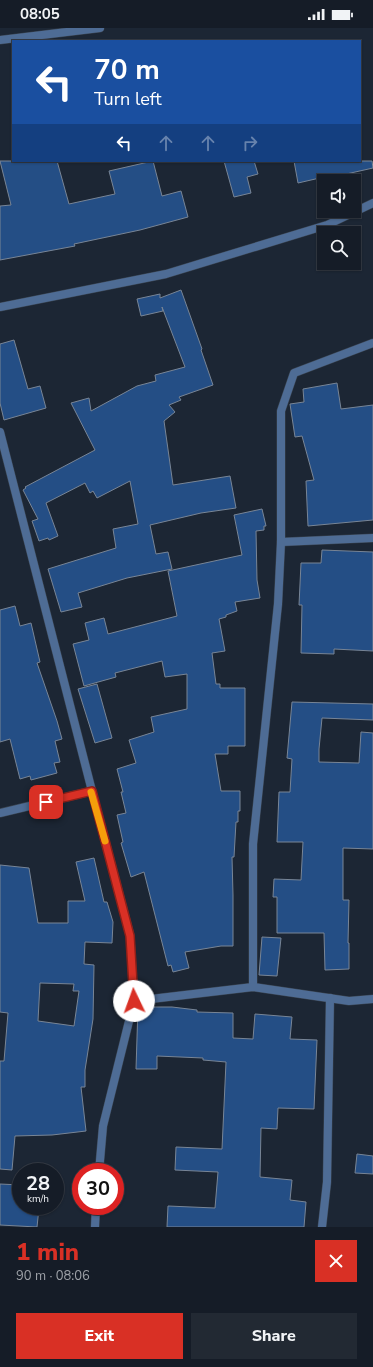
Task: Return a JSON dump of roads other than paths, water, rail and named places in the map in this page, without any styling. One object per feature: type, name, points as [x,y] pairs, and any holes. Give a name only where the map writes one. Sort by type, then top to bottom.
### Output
[{"type":"street","points":[[0,40],[100,28]]},
{"type":"street","points":[[0,307],[166,274],[327,225],[373,203]]},
{"type":"street","points":[[253,987],[253,844],[278,604],[281,542],[280,411],[294,373],[373,343]]},
{"type":"street","points":[[0,432],[130,936],[134,1001],[103,1126],[100,1163]]},
{"type":"street","points":[[281,542],[373,538]]},
{"type":"street","points":[[0,813],[92,791]]},
{"type":"street","points":[[134,1001],[253,987],[349,1001],[373,999]]},
{"type":"street","points":[[322,1227],[327,1182],[330,998]]},
{"type":"street","points":[[95,1227],[96,1215]]}]
